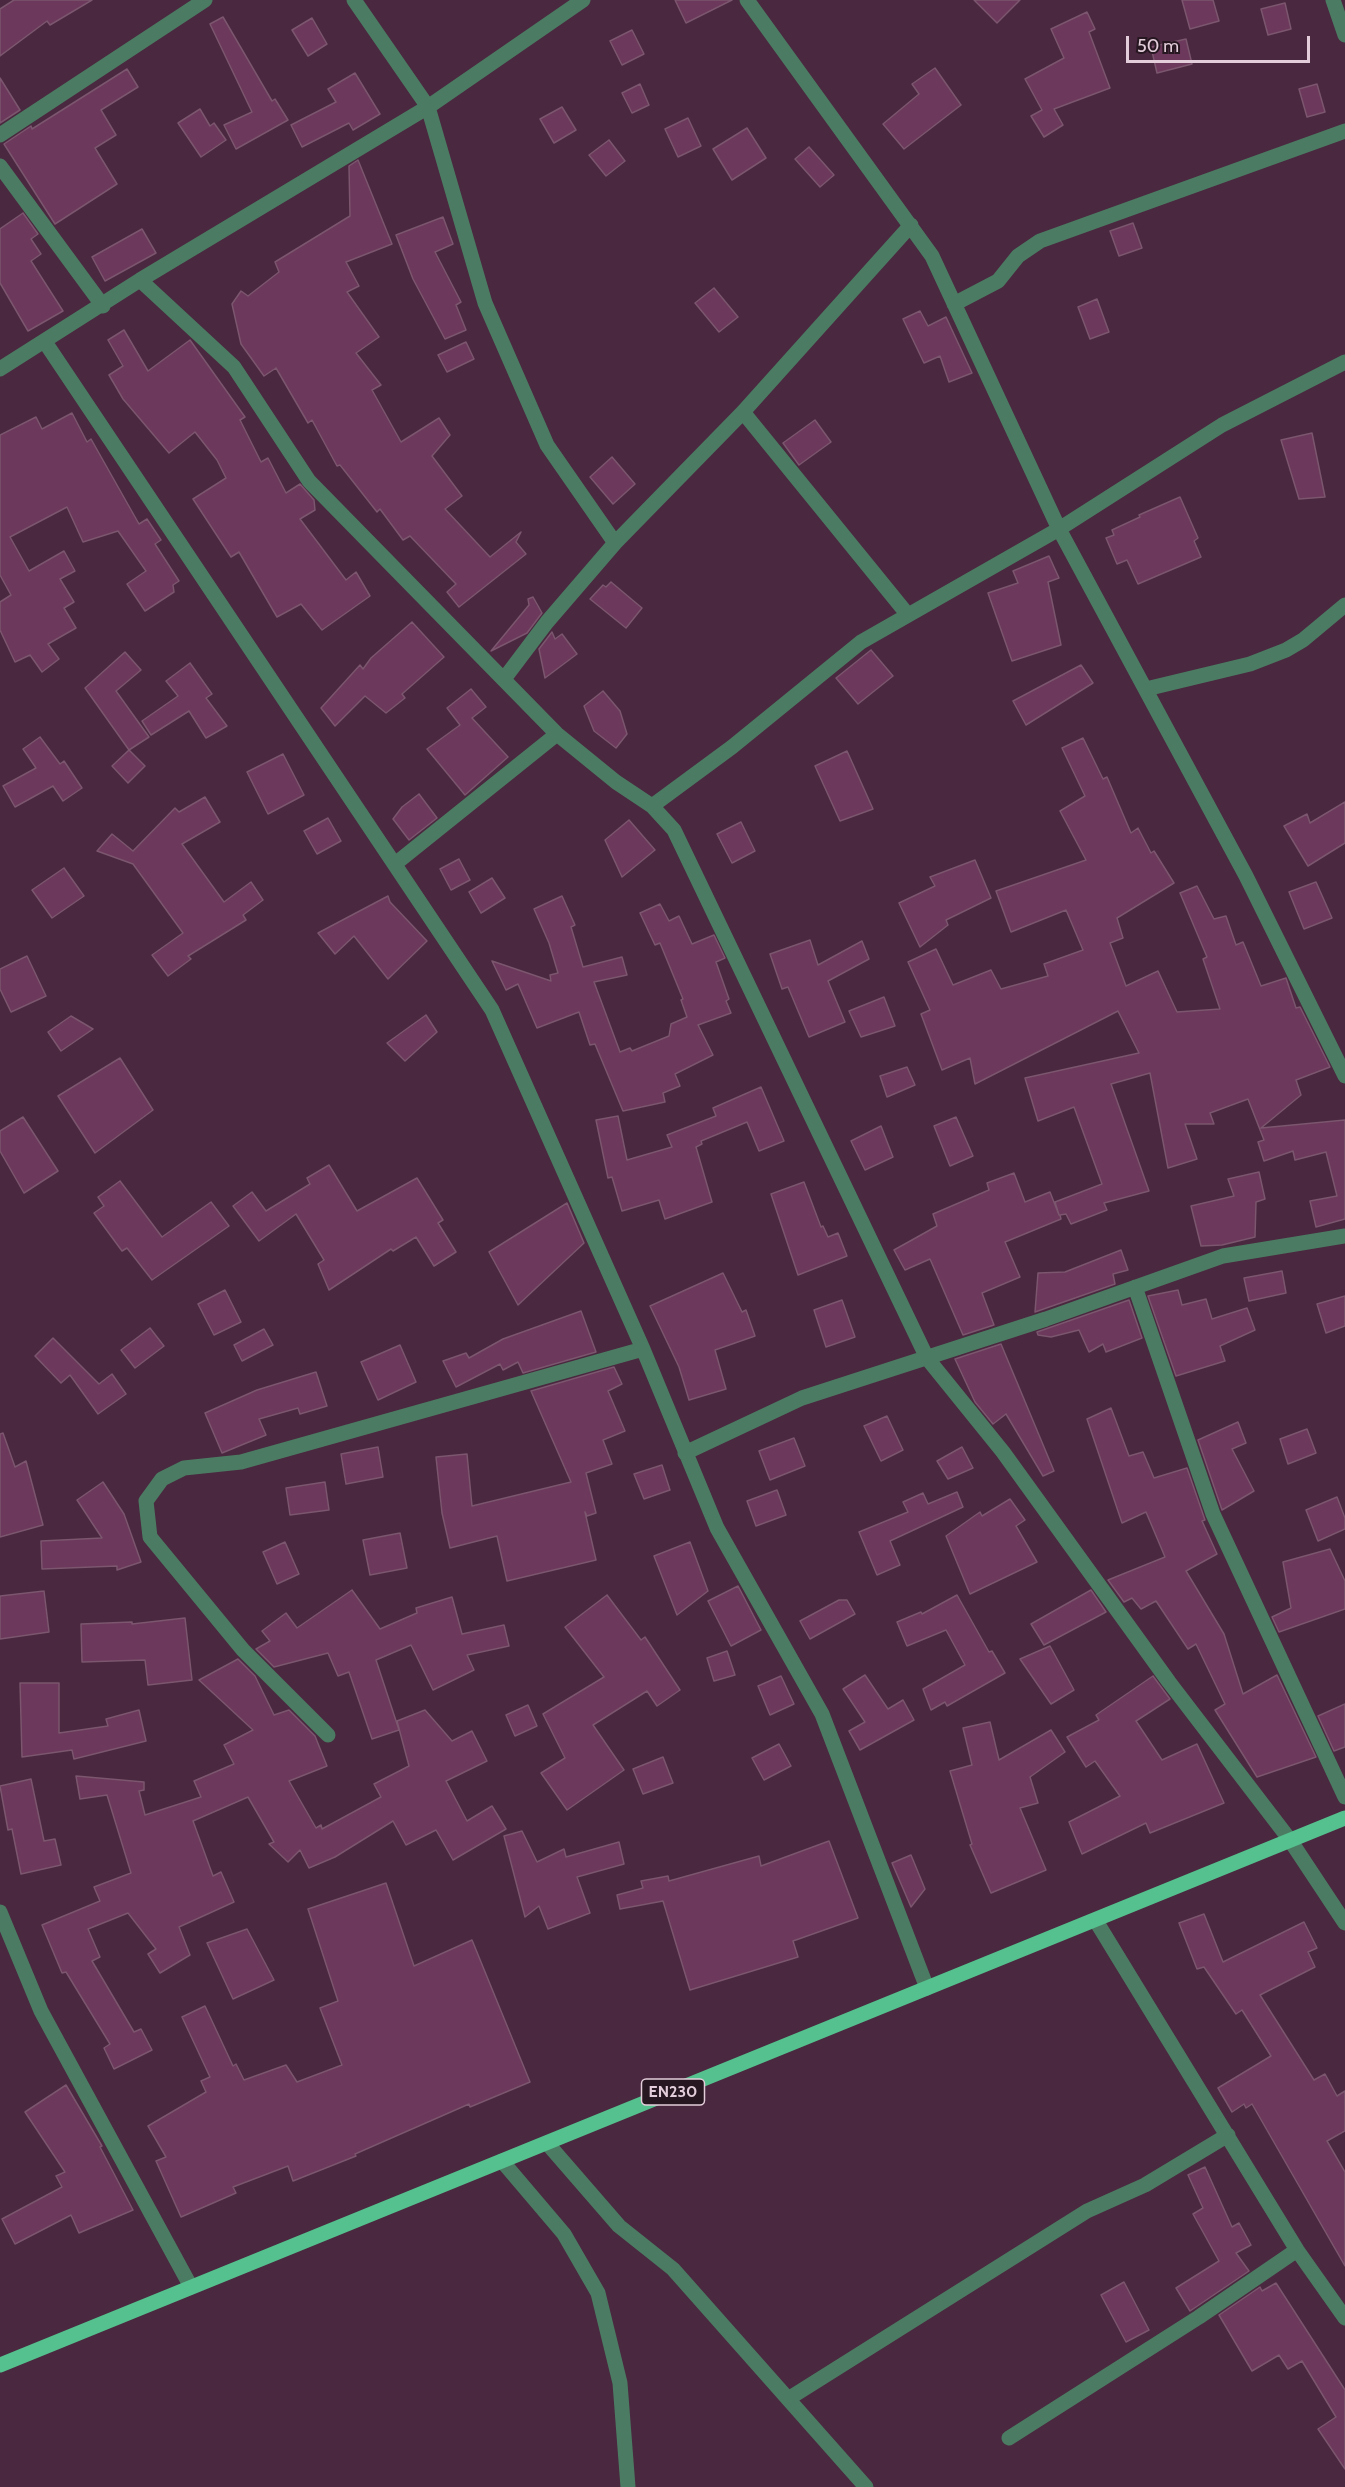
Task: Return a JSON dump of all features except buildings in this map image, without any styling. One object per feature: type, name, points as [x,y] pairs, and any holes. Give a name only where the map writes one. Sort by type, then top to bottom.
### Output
[{"type":"main road","name":"EN230","points":[[0,2365],[1345,1818]]},
{"type":"street","points":[[0,135],[205,0]]},
{"type":"street","points":[[354,0],[428,107],[485,303],[547,445],[615,543]]},
{"type":"street","points":[[0,369],[103,306],[140,280],[428,107],[583,0]]},
{"type":"street","points":[[747,0],[932,256],[1059,529],[1246,876],[1345,1076]]},
{"type":"street","points":[[1333,0],[1345,35]]},
{"type":"street","points":[[954,304],[998,281],[1018,256],[1040,242],[1345,131]]},
{"type":"street","points":[[0,166],[103,306]]},
{"type":"street","points":[[504,679],[546,622],[615,543],[743,412],[911,225]]},
{"type":"street","points":[[140,280],[234,367],[309,481],[556,734],[615,782],[652,806],[674,830],[927,1358],[1003,1452],[1169,1682],[1290,1840],[1345,1923]]},
{"type":"street","points":[[45,342],[492,1010],[643,1349],[717,1528],[822,1714],[927,1988]]},
{"type":"street","points":[[652,806],[732,747],[861,642],[1059,529],[1222,425],[1345,362]]},
{"type":"street","points":[[743,412],[908,615]]},
{"type":"street","points":[[1146,689],[1250,664],[1286,650],[1345,605]]},
{"type":"street","points":[[395,864],[556,734]]},
{"type":"street","points":[[685,1453],[802,1398],[927,1358],[1223,1256],[1345,1236]]},
{"type":"street","points":[[1135,1287],[1213,1514],[1345,1797]]},
{"type":"street","points":[[328,1735],[243,1650],[150,1537],[146,1501],[162,1479],[184,1468],[241,1462],[643,1349]]},
{"type":"street","points":[[0,1912],[41,2011],[191,2287]]},
{"type":"street","points":[[1096,1920],[1298,2250],[1345,2318]]},
{"type":"street","points":[[788,2399],[1087,2211],[1145,2185],[1228,2135]]},
{"type":"street","points":[[547,2143],[619,2226],[673,2269],[866,2487]]},
{"type":"street","points":[[502,2161],[564,2234],[598,2293],[620,2383],[628,2487]]},
{"type":"street","points":[[1009,2438],[1199,2317],[1298,2250]]}]
